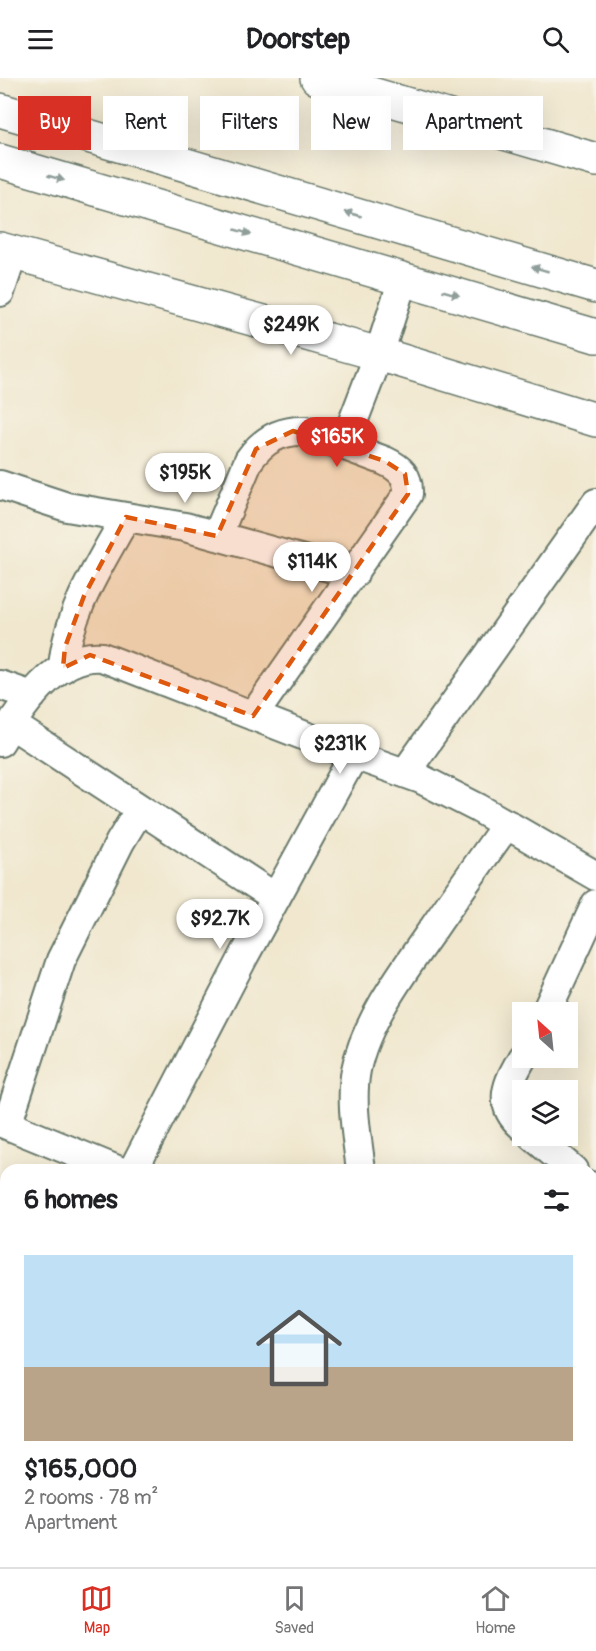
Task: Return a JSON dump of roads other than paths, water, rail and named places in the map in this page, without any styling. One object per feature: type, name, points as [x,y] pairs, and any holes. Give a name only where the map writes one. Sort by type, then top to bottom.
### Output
[{"type":"main road","points":[[317,78],[596,160]]},
{"type":"main road","points":[[0,110],[596,286]]},
{"type":"main road","points":[[0,161],[596,336]]},
{"type":"main road","points":[[7,251],[379,354],[596,420]]},
{"type":"street","points":[[0,292],[7,251]]},
{"type":"street","points":[[344,445],[379,354],[403,279]]},
{"type":"street","points":[[216,536],[249,460],[256,449],[279,434],[293,430],[305,431],[396,466],[405,474],[408,494],[253,716]]},
{"type":"street","points":[[0,486],[67,507],[185,527],[354,574]]},
{"type":"street","points":[[405,773],[596,504]]},
{"type":"street","points":[[63,668],[64,647],[71,625],[126,517]]},
{"type":"street","points":[[276,898],[140,809],[5,733],[32,696],[63,668],[78,659],[90,656],[102,657],[421,779],[507,824],[596,876]]},
{"type":"street","points":[[0,685],[32,696]]},
{"type":"street","points":[[136,1164],[354,755]]},
{"type":"street","points":[[102,1164],[4,1124],[61,960],[120,842],[140,809]]},
{"type":"street","points":[[360,1164],[354,1092],[356,1068],[364,1045],[400,975],[507,824]]},
{"type":"street","points":[[551,1002],[596,904]]},
{"type":"street","points":[[512,1116],[509,1113],[506,1099],[509,1083],[517,1068]]},
{"type":"street","points":[[545,1146],[566,1164]]}]
